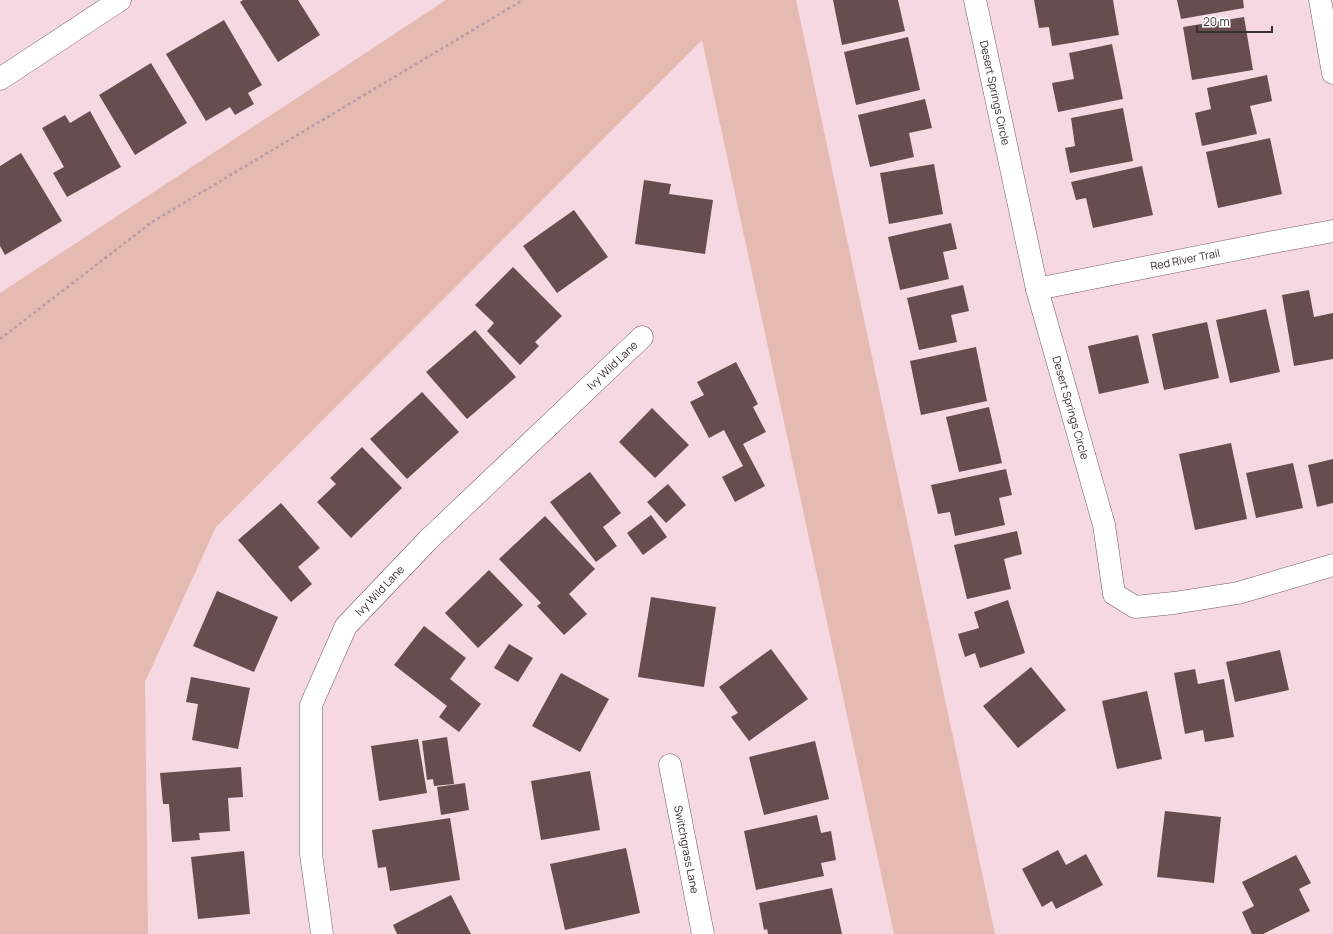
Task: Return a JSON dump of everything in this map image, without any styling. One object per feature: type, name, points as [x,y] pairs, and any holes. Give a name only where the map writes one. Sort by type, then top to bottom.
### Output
[{"type":"street","points":[[0,78],[120,0]]},
{"type":"street","name":"Desert Springs Circle","points":[[975,0],[1037,289],[1104,525],[1114,594],[1135,607],[1174,603],[1238,593],[1333,565]]},
{"type":"street","points":[[1320,0],[1333,73]]},
{"type":"street","name":"Red River Trail","points":[[1037,289],[1333,231]]},
{"type":"street","name":"Ivy Wild Lane","points":[[322,934],[311,854],[311,705],[346,626],[428,540],[642,337]]},
{"type":"street","name":"Switchgrass Lane","points":[[670,765],[703,934]]},
{"type":"path","points":[[0,339],[152,222],[523,0]]},
{"type":"shaded area","points":[[446,0],[796,0],[995,934],[894,934],[702,40],[216,527],[145,682],[148,934],[0,934],[0,293]]},
{"type":"building","points":[[243,0],[298,0],[320,35],[278,62],[240,2]]},
{"type":"building","points":[[833,0],[898,0],[905,31],[842,45]]},
{"type":"building","points":[[1034,0],[1113,0],[1119,35],[1052,46],[1049,27],[1039,28]]},
{"type":"building","points":[[1177,0],[1243,0],[1244,8],[1181,19]]},
{"type":"building","points":[[1244,17],[1253,70],[1192,80],[1183,27]]},
{"type":"building","points":[[224,20],[262,85],[248,93],[254,104],[235,115],[230,107],[206,121],[166,54]]},
{"type":"building","points":[[908,37],[920,90],[856,105],[844,52]]},
{"type":"building","points":[[1112,44],[1123,99],[1058,112],[1052,83],[1074,79],[1069,53]]},
{"type":"building","points":[[151,63],[187,123],[135,155],[99,95]]},
{"type":"building","points":[[1267,75],[1272,101],[1250,106],[1257,134],[1202,146],[1195,113],[1211,109],[1207,88]]},
{"type":"building","points":[[925,99],[932,128],[909,133],[914,157],[870,167],[858,115]]},
{"type":"building","points":[[1123,108],[1133,161],[1070,173],[1065,148],[1075,146],[1071,118]]},
{"type":"building","points":[[90,111],[121,167],[67,197],[53,173],[64,167],[42,128],[65,115],[70,123]]},
{"type":"building","points":[[1270,138],[1282,194],[1218,208],[1206,152]]},
{"type":"building","points":[[21,153],[62,221],[5,255],[0,246],[0,166]]},
{"type":"building","points":[[934,164],[943,214],[889,224],[880,173]]},
{"type":"building","points":[[1142,166],[1153,215],[1093,228],[1086,198],[1076,200],[1071,182]]},
{"type":"building","points":[[644,180],[671,184],[669,194],[713,200],[705,254],[635,244]]},
{"type":"building","points":[[574,210],[608,257],[557,293],[523,246]]},
{"type":"building","points":[[951,223],[957,249],[943,252],[949,279],[900,290],[888,237]]},
{"type":"building","points":[[513,267],[562,316],[535,342],[539,346],[520,365],[487,331],[494,323],[475,305]]},
{"type":"building","points":[[963,285],[969,311],[951,315],[957,342],[919,350],[907,298]]},
{"type":"building","points":[[1309,290],[1314,317],[1333,313],[1333,359],[1294,366],[1282,295]]},
{"type":"building","points":[[1266,309],[1280,372],[1230,383],[1216,320]]},
{"type":"building","points":[[1207,322],[1219,378],[1164,390],[1152,334]]},
{"type":"building","points":[[475,330],[516,377],[467,419],[426,372]]},
{"type":"building","points":[[1138,335],[1149,383],[1099,394],[1088,346]]},
{"type":"building","points":[[976,347],[987,401],[921,415],[910,361]]},
{"type":"building","points":[[736,362],[758,404],[753,407],[766,432],[743,444],[765,486],[735,502],[722,477],[743,466],[724,430],[709,438],[690,402],[704,395],[697,382]]},
{"type":"building","points":[[422,392],[459,432],[407,479],[370,439]]},
{"type":"building","points":[[989,407],[1002,463],[959,472],[946,417]]},
{"type":"building","points":[[652,408],[689,445],[655,478],[619,442]]},
{"type":"building","points":[[1231,443],[1247,519],[1195,530],[1179,454]]},
{"type":"building","points":[[362,447],[402,488],[351,538],[317,502],[336,484],[330,478]]},
{"type":"building","points":[[1333,459],[1333,503],[1317,507],[1308,465]]},
{"type":"building","points":[[1293,463],[1303,508],[1256,518],[1246,473]]},
{"type":"building","points":[[1006,469],[1012,495],[999,498],[1005,525],[955,536],[950,512],[938,514],[931,485]]},
{"type":"building","points":[[590,472],[621,513],[603,527],[617,546],[596,562],[550,502]]},
{"type":"building","points":[[668,484],[686,505],[666,523],[647,502]]},
{"type":"building","points":[[281,503],[320,548],[298,567],[312,584],[291,602],[238,540]]},
{"type":"building","points":[[651,515],[667,537],[643,555],[627,533]]},
{"type":"building","points":[[545,516],[595,569],[569,594],[587,614],[564,635],[537,606],[541,603],[499,559]]},
{"type":"building","points":[[1017,531],[1022,554],[1004,559],[1011,589],[967,599],[954,545]]},
{"type":"building","points":[[489,570],[523,605],[478,648],[445,613]]},
{"type":"building","points":[[217,591],[278,617],[254,672],[193,646]]},
{"type":"building","points":[[651,597],[716,607],[704,687],[638,677]]},
{"type":"building","points":[[1008,600],[1025,653],[980,668],[975,653],[965,657],[958,634],[979,628],[974,612]]},
{"type":"building","points":[[424,626],[466,658],[450,679],[481,704],[459,732],[439,717],[447,706],[394,665]]},
{"type":"building","points":[[509,644],[533,658],[518,682],[494,668]]},
{"type":"building","points":[[771,649],[808,699],[749,741],[731,717],[738,713],[719,687]]},
{"type":"building","points":[[1280,650],[1289,690],[1235,702],[1226,662]]},
{"type":"building","points":[[1031,667],[1066,710],[1018,748],[983,706]]},
{"type":"building","points":[[1195,669],[1198,684],[1224,679],[1234,737],[1205,742],[1203,730],[1185,734],[1174,673]]},
{"type":"building","points":[[561,673],[609,699],[580,752],[532,726]]},
{"type":"building","points":[[191,677],[250,688],[238,749],[192,740],[198,704],[186,702]]},
{"type":"building","points":[[1147,691],[1162,759],[1117,769],[1102,701]]},
{"type":"building","points":[[447,737],[454,784],[434,786],[433,779],[427,780],[422,741]]},
{"type":"building","points":[[418,739],[427,793],[379,801],[371,746]]},
{"type":"building","points":[[815,741],[829,799],[764,815],[749,757]]},
{"type":"building","points":[[241,767],[243,797],[228,798],[230,831],[199,833],[200,840],[172,842],[169,804],[163,804],[160,773]]},
{"type":"building","points":[[590,771],[600,830],[541,840],[531,781]]},
{"type":"building","points":[[465,783],[469,810],[441,815],[437,787]]},
{"type":"building","points":[[1165,811],[1221,817],[1214,883],[1157,877]]},
{"type":"building","points":[[817,815],[821,833],[831,831],[836,860],[821,863],[824,876],[756,890],[744,831]]},
{"type":"building","points":[[450,818],[460,880],[390,891],[386,867],[378,868],[372,830]]},
{"type":"building","points":[[626,848],[640,913],[565,930],[550,864]]},
{"type":"building","points":[[1058,850],[1066,865],[1086,854],[1103,885],[1056,909],[1052,901],[1042,907],[1022,869]]},
{"type":"building","points":[[244,851],[250,914],[198,919],[191,857]]},
{"type":"building","points":[[1296,855],[1311,883],[1299,889],[1310,911],[1263,934],[1252,934],[1242,912],[1254,906],[1242,882]]},
{"type":"building","points":[[832,888],[842,934],[768,934],[767,929],[764,930],[759,903]]},
{"type":"building","points":[[451,895],[471,934],[397,934],[393,925]]}]
